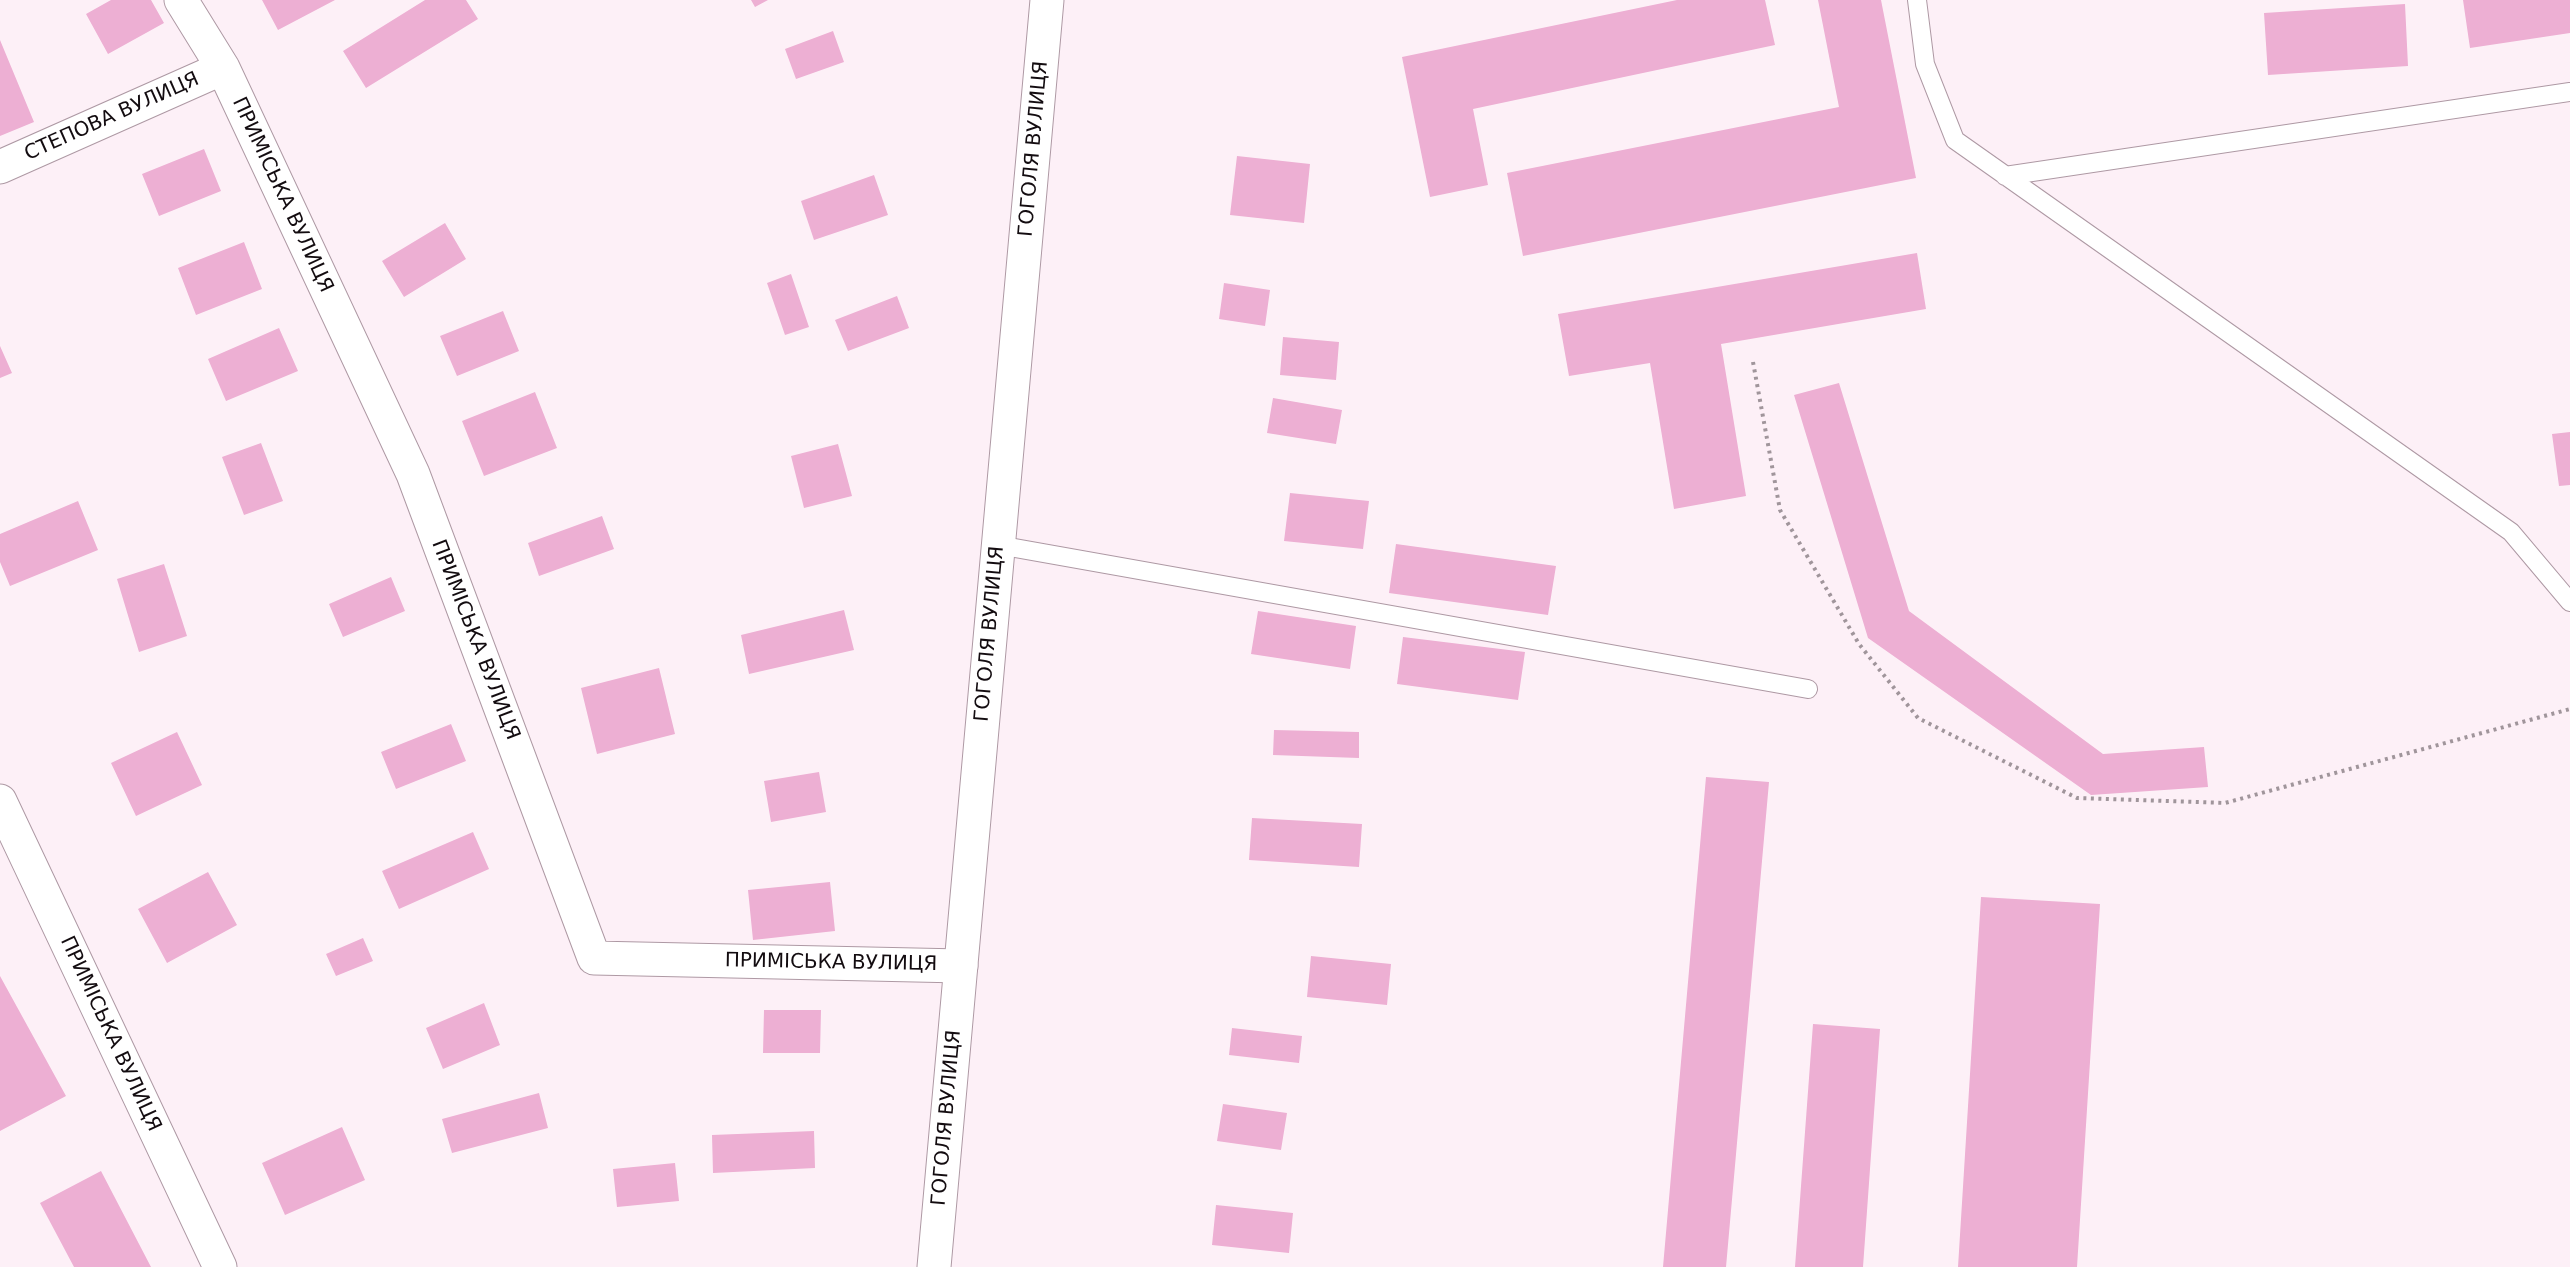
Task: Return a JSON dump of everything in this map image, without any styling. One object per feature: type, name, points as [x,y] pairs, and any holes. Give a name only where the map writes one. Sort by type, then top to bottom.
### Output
[{"type":"street","name":"ПРИМІСЬКА ВУЛИЦЯ","points":[[181,0],[223,68],[413,474],[594,958],[961,966]]},
{"type":"street","name":"ГОГОЛЯ ВУЛИЦЯ","points":[[934,1267],[1047,0]]},
{"type":"street","name":"СТЕПОВА ВУЛИЦЯ","points":[[0,166],[223,68]]},
{"type":"street","name":"ПРИМІСЬКА ВУЛИЦЯ","points":[[0,801],[220,1267]]},
{"type":"lane","points":[[1917,0],[1925,64],[1955,140],[2511,532],[2570,602]]},
{"type":"lane","points":[[2005,176],[2570,92]]},
{"type":"lane","points":[[998,545],[1808,689]]},
{"type":"path","points":[[1753,362],[1780,510],[1859,644],[1918,718],[2077,798],[2225,803],[2570,709]]},
{"type":"building","points":[[111,0],[151,0],[164,23],[108,54],[86,14]]},
{"type":"building","points":[[262,0],[335,0],[278,30]]},
{"type":"building","points":[[425,0],[466,0],[478,19],[366,88],[343,51]]},
{"type":"building","points":[[751,0],[768,0],[755,7]]},
{"type":"building","points":[[1677,0],[1765,0],[1775,45],[1473,109],[1488,185],[1430,197],[1402,57]]},
{"type":"building","points":[[1818,0],[1881,0],[1916,178],[1523,256],[1507,173],[1839,107]]},
{"type":"building","points":[[2463,0],[2570,0],[2570,33],[2470,48]]},
{"type":"building","points":[[2405,4],[2408,66],[2268,75],[2264,13]]},
{"type":"building","points":[[833,31],[844,62],[796,79],[785,49]]},
{"type":"building","points":[[0,40],[34,122],[0,136]]},
{"type":"building","points":[[204,149],[221,191],[159,216],[142,174]]},
{"type":"building","points":[[1237,156],[1310,164],[1304,223],[1230,215]]},
{"type":"building","points":[[874,175],[888,215],[814,240],[801,201]]},
{"type":"building","points":[[445,223],[466,259],[404,297],[382,261]]},
{"type":"building","points":[[244,242],[262,289],[196,315],[178,268]]},
{"type":"building","points":[[1917,253],[1926,309],[1721,344],[1746,496],[1674,509],[1650,363],[1569,376],[1558,314]]},
{"type":"building","points":[[791,274],[809,327],[785,335],[767,283]]},
{"type":"building","points":[[1224,283],[1270,290],[1265,326],[1219,319]]},
{"type":"building","points":[[897,296],[909,328],[848,351],[835,320]]},
{"type":"building","points":[[503,311],[519,351],[457,376],[440,336]]},
{"type":"building","points":[[279,328],[298,371],[226,401],[208,359]]},
{"type":"building","points":[[1283,337],[1339,342],[1336,380],[1280,375]]},
{"type":"building","points":[[0,346],[12,373],[0,378]]},
{"type":"building","points":[[1839,383],[1909,611],[2103,754],[2204,747],[2208,787],[2091,795],[1868,638],[1794,395]]},
{"type":"building","points":[[535,392],[557,448],[484,476],[462,421]]},
{"type":"building","points":[[1273,398],[1342,410],[1336,444],[1267,433]]},
{"type":"building","points":[[2570,432],[2570,485],[2559,486],[2552,434]]},
{"type":"building","points":[[261,443],[283,501],[244,515],[222,457]]},
{"type":"building","points":[[838,444],[852,496],[804,508],[791,456]]},
{"type":"building","points":[[1290,493],[1369,501],[1363,549],[1284,541]]},
{"type":"building","points":[[78,501],[98,550],[10,586],[0,562],[0,534]]},
{"type":"building","points":[[602,516],[614,549],[539,576],[528,543]]},
{"type":"building","points":[[1396,544],[1556,566],[1548,615],[1389,593]]},
{"type":"building","points":[[164,564],[187,636],[139,652],[117,579]]},
{"type":"building","points":[[391,577],[405,611],[343,637],[329,604]]},
{"type":"building","points":[[844,610],[854,650],[749,674],[741,635]]},
{"type":"building","points":[[1258,611],[1356,626],[1350,669],[1251,654]]},
{"type":"building","points":[[1403,637],[1525,652],[1518,700],[1397,684]]},
{"type":"building","points":[[659,668],[675,734],[597,754],[581,688]]},
{"type":"building","points":[[451,724],[466,761],[396,789],[381,752]]},
{"type":"building","points":[[1274,730],[1359,732],[1359,758],[1273,755]]},
{"type":"building","points":[[177,732],[202,785],[136,816],[111,763]]},
{"type":"building","points":[[819,772],[826,812],[771,822],[764,781]]},
{"type":"building","points":[[1706,777],[1769,782],[1726,1267],[1663,1267]]},
{"type":"building","points":[[1252,818],[1362,824],[1359,867],[1249,860]]},
{"type":"building","points":[[473,832],[489,869],[399,909],[382,871]]},
{"type":"building","points":[[208,872],[237,925],[167,963],[138,909]]},
{"type":"building","points":[[830,882],[835,931],[753,940],[748,890]]},
{"type":"building","points":[[1981,897],[2100,904],[2077,1267],[1958,1267]]},
{"type":"building","points":[[363,938],[373,961],[336,976],[326,954]]},
{"type":"building","points":[[1311,956],[1391,964],[1387,1005],[1307,997]]},
{"type":"building","points":[[0,976],[66,1096],[0,1131]]},
{"type":"building","points":[[484,1003],[500,1045],[443,1069],[426,1028]]},
{"type":"building","points":[[764,1010],[821,1010],[820,1053],[763,1053]]},
{"type":"building","points":[[1813,1024],[1880,1029],[1863,1267],[1795,1267]]},
{"type":"building","points":[[1232,1028],[1302,1036],[1299,1063],[1229,1055]]},
{"type":"building","points":[[539,1093],[548,1128],[452,1153],[442,1119]]},
{"type":"building","points":[[1223,1104],[1287,1113],[1281,1150],[1217,1141]]},
{"type":"building","points":[[342,1127],[365,1180],[285,1215],[262,1163]]},
{"type":"building","points":[[814,1131],[815,1168],[713,1173],[712,1135]]},
{"type":"building","points":[[675,1163],[679,1201],[617,1207],[613,1169]]},
{"type":"building","points":[[101,1171],[151,1267],[74,1267],[40,1203]]},
{"type":"building","points":[[1216,1205],[1293,1213],[1289,1253],[1212,1245]]}]
